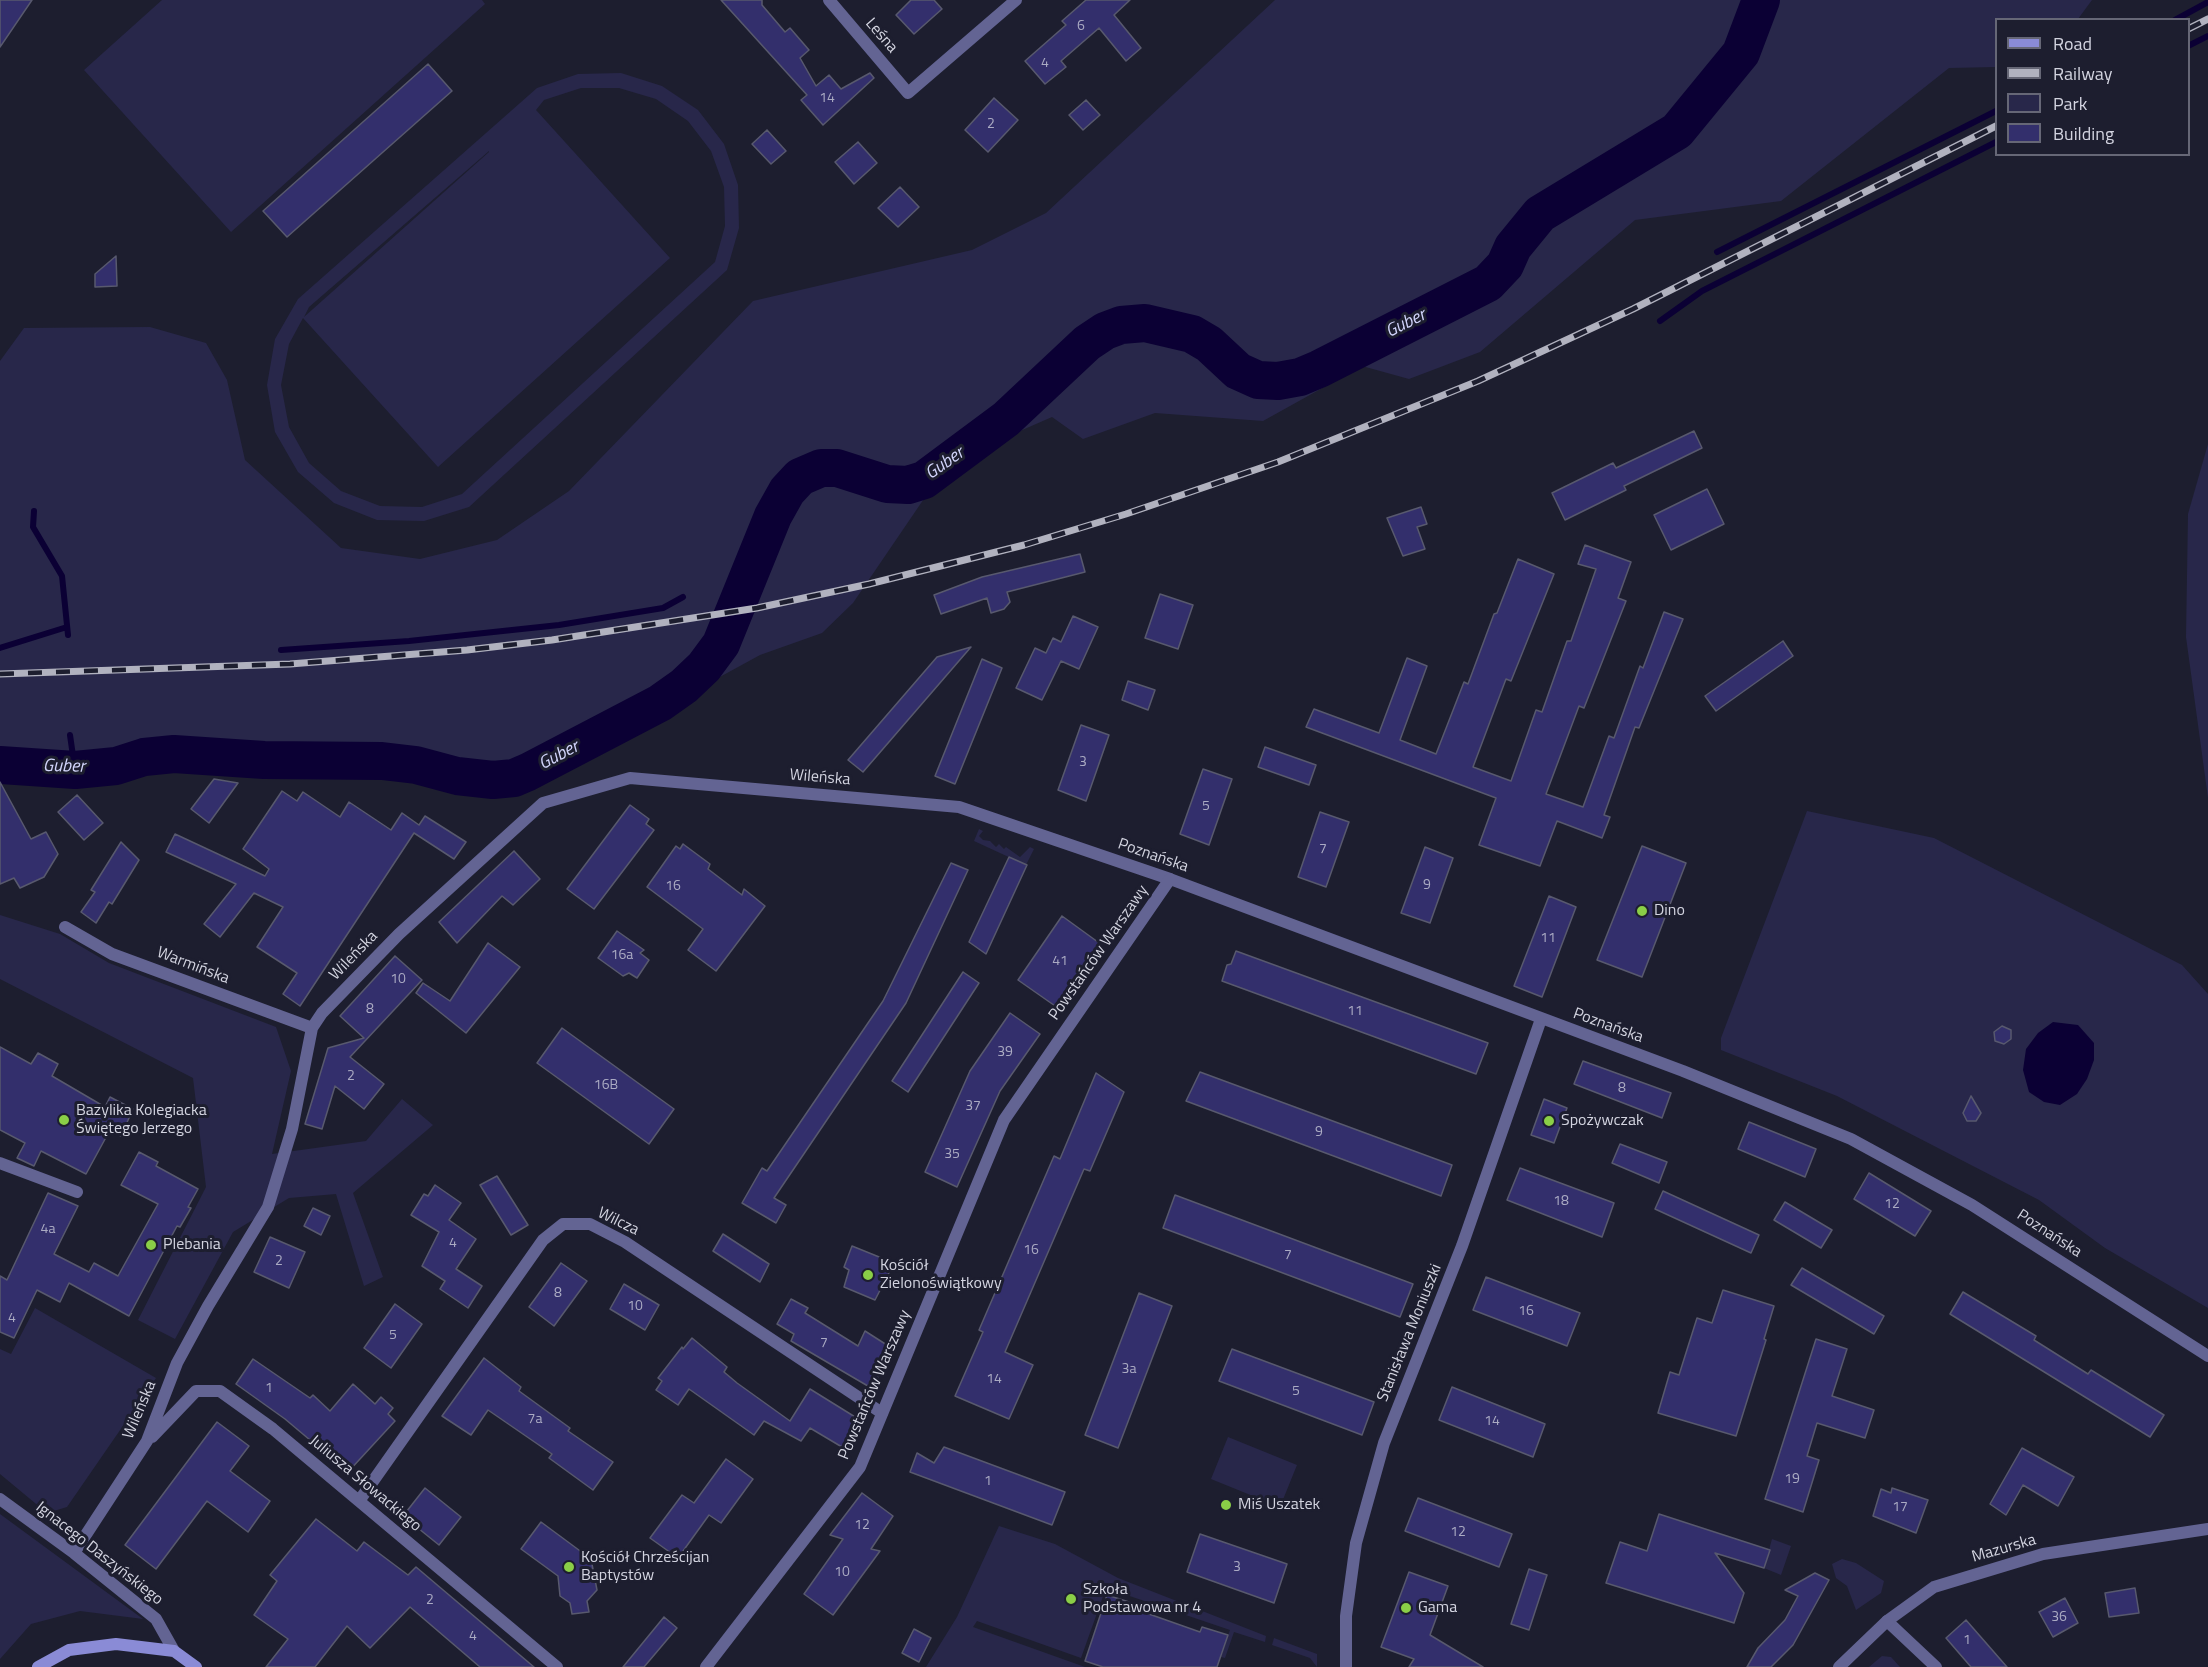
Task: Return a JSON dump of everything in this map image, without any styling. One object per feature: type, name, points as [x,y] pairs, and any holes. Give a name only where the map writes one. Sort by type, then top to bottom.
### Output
[{"type":"main road","points":[[38,1667],[69,1650],[116,1644],[174,1651]]},
{"type":"main road","name":"Ignacego Daszyńskiego","points":[[174,1651],[196,1667]]},
{"type":"street","name":"Leśna","points":[[829,0],[908,93],[1016,0]]},
{"type":"street","name":"Wileńska","points":[[74,1552],[147,1441],[177,1363],[208,1306],[268,1207],[292,1129],[312,1029],[322,1012],[399,934],[543,803],[630,778],[959,807]]},
{"type":"street","name":"Poznańska","points":[[959,807],[1170,879],[1683,1071],[1851,1139],[1972,1204],[2208,1356]]},
{"type":"street","name":"Powstańców Warszawy","points":[[706,1667],[860,1467],[1004,1120],[1170,879]]},
{"type":"street","name":"Warmińska","points":[[65,927],[112,954],[312,1029]]},
{"type":"street","name":"Stanisława Moniuszki","points":[[1347,1666],[1346,1616],[1356,1543],[1384,1443],[1462,1246],[1541,1019]]},
{"type":"street","points":[[0,1163],[77,1192]]},
{"type":"street","name":"Wilcza","points":[[359,1501],[543,1240],[563,1224],[590,1224],[625,1242],[882,1413]]},
{"type":"street","name":"Juliusza Słowackiego","points":[[147,1441],[195,1390],[220,1391],[273,1429],[557,1667]]},
{"type":"street","name":"Ignacego Daszyńskiego","points":[[0,1499],[74,1552],[156,1619],[174,1651]]},
{"type":"street","name":"Mazurska","points":[[1839,1667],[1887,1621],[1934,1587],[2043,1554],[2208,1530]]},
{"type":"street","points":[[1887,1621],[1936,1667]]},
{"type":"green space","points":[[162,0],[482,0],[485,4],[231,232],[84,70]]},
{"type":"green space","points":[[1275,0],[2092,0],[2079,18],[1995,18],[1995,67],[1949,68],[1781,201],[1635,220],[1480,352],[1409,379],[1362,366],[1263,421],[1155,413],[1083,439],[1052,417],[949,462],[853,603],[822,633],[760,655],[579,754],[518,775],[475,785],[430,781],[250,749],[38,757],[0,753],[0,361],[24,328],[150,327],[206,343],[227,380],[245,460],[341,548],[420,559],[497,540],[569,491],[753,301],[972,250],[1046,213]]},
{"type":"green space","points":[[621,73],[662,86],[698,110],[724,144],[738,185],[739,228],[727,270],[469,507],[424,521],[377,520],[334,503],[298,472],[275,432],[267,385],[275,339],[298,299],[537,88],[578,74]],"holes":[[[581,88],[619,88],[656,99],[688,121],[711,151],[724,187],[725,226],[715,262],[462,494],[422,507],[380,506],[341,491],[309,463],[289,427],[281,385],[289,344],[303,318],[438,467],[670,258],[536,110],[544,100]],[[489,152],[304,317],[309,307]]]},
{"type":"green space","points":[[2208,444],[2208,798],[2186,637],[2188,514]]},
{"type":"green space","points":[[1807,811],[1934,838],[2182,965],[2208,994],[2208,1308],[2105,1248],[2039,1200],[1837,1096],[1721,1050],[1721,1038]]},
{"type":"green space","points":[[979,829],[983,831],[979,836],[983,840],[990,841],[996,847],[999,844],[1004,849],[1006,847],[1020,857],[1030,847],[1034,849],[1026,865],[974,841]]},
{"type":"green space","points":[[0,915],[60,934],[109,963],[276,1027],[291,1071],[272,1154],[366,1141],[402,1099],[433,1125],[353,1193],[383,1277],[364,1286],[336,1194],[289,1198],[233,1232],[175,1339],[138,1320],[206,1187],[193,1078],[0,979]]},
{"type":"green space","points":[[35,1308],[156,1378],[67,1507],[47,1513],[0,1474],[0,1349],[11,1354]]},
{"type":"green space","points":[[1228,1437],[1297,1465],[1280,1507],[1211,1479]]},
{"type":"green space","points":[[0,1514],[143,1619],[80,1611],[31,1624],[0,1659]]},
{"type":"green space","points":[[999,1526],[1055,1544],[1118,1578],[1266,1636],[1265,1642],[1234,1632],[1225,1658],[1221,1657],[1230,1630],[1106,1588],[1081,1658],[977,1621],[973,1627],[1085,1667],[926,1667],[957,1617]]},
{"type":"green space","points":[[1772,1539],[1791,1546],[1781,1575],[1764,1568]]},
{"type":"green space","points":[[1842,1559],[1856,1563],[1884,1581],[1881,1593],[1856,1610],[1847,1586],[1836,1578],[1832,1564]]},
{"type":"green space","points":[[1274,1638],[1317,1654],[1317,1667],[1310,1658],[1272,1645]]},
{"type":"green space","points":[[1882,1656],[1891,1657],[1900,1667],[1869,1667]]},
{"type":"shaded area","points":[[2053,1022],[2078,1025],[2094,1043],[2094,1060],[2087,1079],[2077,1094],[2060,1105],[2044,1102],[2029,1092],[2023,1070],[2026,1049],[2038,1033]]},
{"type":"building","points":[[0,0],[32,0],[0,47]]},
{"type":"building","points":[[721,0],[762,0],[762,5],[785,32],[790,28],[809,50],[800,58],[816,86],[829,75],[841,89],[870,73],[874,78],[823,125],[801,100],[807,95]]},
{"type":"building","points":[[911,0],[934,0],[942,9],[914,34],[896,15]]},
{"type":"building","points":[[1086,0],[1130,0],[1114,15],[1141,48],[1126,61],[1099,28],[1061,61],[1066,67],[1045,84],[1025,61],[1066,25],[1062,21]]},
{"type":"building","points":[[428,64],[452,91],[287,237],[263,211]]},
{"type":"building","points":[[994,98],[1018,120],[988,152],[965,130]]},
{"type":"building","points":[[1086,100],[1100,115],[1083,130],[1069,115]]},
{"type":"building","points":[[767,130],[786,151],[771,164],[752,144]]},
{"type":"building","points":[[858,142],[877,163],[854,184],[835,162]]},
{"type":"building","points":[[900,187],[919,207],[898,227],[878,208]]},
{"type":"building","points":[[116,256],[117,286],[95,287],[95,274]]},
{"type":"building","points":[[1694,431],[1702,448],[1624,486],[1626,490],[1565,520],[1552,493],[1613,463],[1616,468]]},
{"type":"building","points":[[1707,489],[1724,524],[1671,550],[1654,515]]},
{"type":"building","points":[[1421,507],[1427,524],[1417,527],[1425,549],[1403,556],[1387,518]]},
{"type":"building","points":[[1585,545],[1631,562],[1618,598],[1626,601],[1584,708],[1579,706],[1546,794],[1583,807],[1609,736],[1614,738],[1640,666],[1643,668],[1664,612],[1683,619],[1639,728],[1635,727],[1604,815],[1610,817],[1602,838],[1557,821],[1540,866],[1479,845],[1496,798],[1306,727],[1314,709],[1379,733],[1407,658],[1427,666],[1400,740],[1436,754],[1464,682],[1468,684],[1494,614],[1497,613],[1518,559],[1554,574],[1511,681],[1506,679],[1473,767],[1511,781],[1536,710],[1542,712],[1567,641],[1571,641],[1596,569],[1578,564]]},
{"type":"building","points":[[1080,554],[1085,572],[1007,592],[1010,602],[1004,609],[991,613],[987,598],[941,614],[934,595],[982,577]]},
{"type":"building","points":[[1160,594],[1193,605],[1178,649],[1145,638]]},
{"type":"building","points":[[1073,616],[1098,627],[1079,669],[1061,661],[1042,700],[1016,688],[1035,648],[1046,653],[1053,638],[1061,642]]},
{"type":"building","points":[[1783,641],[1793,656],[1716,711],[1705,696]]},
{"type":"building","points":[[971,647],[863,772],[848,760],[937,657]]},
{"type":"building","points":[[982,659],[1002,668],[955,784],[935,776]]},
{"type":"building","points":[[1128,681],[1155,690],[1148,710],[1122,700]]},
{"type":"building","points":[[1081,725],[1109,735],[1086,801],[1058,790]]},
{"type":"building","points":[[1265,747],[1316,765],[1309,785],[1258,767]]},
{"type":"building","points":[[1203,769],[1232,779],[1209,845],[1180,834]]},
{"type":"building","points":[[214,779],[238,783],[209,823],[191,809]]},
{"type":"building","points":[[0,782],[31,839],[46,832],[58,854],[44,877],[20,888],[14,878],[0,884]]},
{"type":"building","points":[[282,791],[297,801],[303,792],[340,817],[349,802],[391,830],[402,813],[419,825],[425,816],[466,842],[454,859],[414,833],[300,1006],[283,994],[297,973],[257,947],[283,907],[254,893],[220,937],[204,924],[236,884],[166,852],[175,834],[265,876],[269,869],[243,849]]},
{"type":"building","points":[[77,795],[103,823],[84,840],[58,812]]},
{"type":"building","points":[[630,805],[649,819],[646,824],[654,830],[594,909],[567,889]]},
{"type":"building","points":[[1320,812],[1349,822],[1326,887],[1298,877]]},
{"type":"building","points":[[121,842],[139,860],[112,904],[109,902],[96,923],[81,912],[95,892],[91,890]]},
{"type":"building","points":[[683,844],[710,864],[708,869],[742,895],[744,889],[765,906],[716,971],[688,950],[703,929],[647,887],[676,846],[680,849]]},
{"type":"building","name":"Dino","points":[[1642,846],[1686,863],[1642,977],[1597,960]]},
{"type":"building","points":[[1425,847],[1453,858],[1430,923],[1401,913]]},
{"type":"building","points":[[514,851],[540,879],[513,905],[502,896],[457,943],[439,922]]},
{"type":"building","points":[[1009,857],[1027,865],[986,954],[969,942]]},
{"type":"building","points":[[951,863],[968,870],[906,1003],[774,1198],[786,1205],[776,1223],[742,1203],[762,1168],[767,1171],[883,1001]]},
{"type":"building","points":[[1549,896],[1576,907],[1542,997],[1514,986]]},
{"type":"building","points":[[1062,916],[1102,945],[1058,1008],[1018,980]]},
{"type":"building","points":[[617,931],[644,950],[640,953],[649,960],[637,978],[629,973],[623,976],[598,958]]},
{"type":"building","points":[[488,943],[520,967],[466,1033],[416,993],[423,983],[450,1001]]},
{"type":"building","points":[[1236,951],[1488,1043],[1476,1074],[1222,981],[1227,965],[1231,964]]},
{"type":"building","points":[[395,956],[422,980],[350,1057],[384,1084],[364,1109],[335,1086],[322,1129],[305,1124],[328,1048],[364,1038],[340,1016]]},
{"type":"building","points":[[963,972],[979,983],[908,1092],[892,1081]]},
{"type":"building","points":[[1010,1013],[1040,1034],[1000,1091],[957,1187],[925,1172],[970,1071]]},
{"type":"building","points":[[2002,1026],[2011,1030],[2011,1039],[2004,1044],[1995,1041],[1994,1032]]},
{"type":"building","points":[[562,1028],[674,1109],[649,1144],[537,1063]]},
{"type":"building","name":"Bazylika Kolegiacka Świętego Jerzego","points":[[0,1047],[31,1064],[38,1053],[58,1064],[52,1076],[105,1107],[110,1097],[133,1109],[121,1136],[110,1130],[86,1174],[41,1151],[34,1166],[17,1158],[25,1143],[0,1130]]},
{"type":"building","points":[[1583,1061],[1671,1093],[1662,1118],[1574,1084]]},
{"type":"building","points":[[1200,1072],[1452,1165],[1441,1196],[1186,1101]]},
{"type":"building","points":[[1096,1073],[1124,1092],[1090,1171],[1084,1169],[1005,1352],[1033,1365],[1009,1419],[955,1396],[983,1332],[979,1330],[1054,1156],[1060,1159]]},
{"type":"building","points":[[1971,1096],[1981,1113],[1976,1121],[1967,1121],[1963,1113]]},
{"type":"building","name":"Spożywczak","points":[[1544,1099],[1567,1108],[1554,1143],[1531,1135]]},
{"type":"building","points":[[1749,1122],[1816,1149],[1805,1177],[1738,1149]]},
{"type":"building","points":[[1620,1144],[1667,1162],[1659,1183],[1612,1163]]},
{"type":"building","points":[[139,1152],[158,1162],[156,1166],[198,1189],[188,1207],[191,1208],[180,1227],[177,1226],[129,1316],[69,1283],[60,1302],[37,1290],[14,1338],[0,1332],[0,1276],[7,1280],[48,1193],[78,1206],[54,1254],[89,1272],[94,1263],[118,1276],[158,1204],[121,1185]]},
{"type":"building","points":[[1520,1168],[1614,1203],[1602,1237],[1507,1200]]},
{"type":"building","points":[[1869,1173],[1931,1211],[1915,1236],[1854,1199]]},
{"type":"building","points":[[497,1176],[528,1225],[511,1235],[480,1185]]},
{"type":"building","points":[[435,1185],[461,1203],[449,1220],[476,1239],[456,1269],[482,1286],[468,1308],[440,1289],[445,1281],[422,1266],[439,1232],[411,1215],[424,1194],[428,1196]]},
{"type":"building","points":[[1663,1191],[1759,1235],[1751,1253],[1655,1209]]},
{"type":"building","points":[[1175,1195],[1413,1284],[1400,1317],[1163,1228]]},
{"type":"building","points":[[1785,1202],[1832,1230],[1821,1248],[1774,1220]]},
{"type":"building","points":[[313,1208],[330,1216],[321,1235],[304,1226]]},
{"type":"building","points":[[723,1234],[769,1264],[760,1282],[713,1251]]},
{"type":"building","points":[[270,1237],[305,1252],[289,1288],[254,1272]]},
{"type":"building","name":"Kościół Zielonoświątkowy","points":[[852,1246],[894,1263],[875,1300],[844,1287],[849,1270],[844,1267]]},
{"type":"building","points":[[561,1263],[587,1281],[554,1326],[529,1307]]},
{"type":"building","points":[[1802,1268],[1884,1316],[1874,1334],[1791,1285]]},
{"type":"building","points":[[1486,1277],[1580,1313],[1567,1346],[1473,1310]]},
{"type":"building","points":[[624,1284],[659,1305],[645,1330],[610,1309]]},
{"type":"building","points":[[1723,1290],[1774,1306],[1764,1339],[1766,1340],[1736,1436],[1658,1413],[1670,1372],[1679,1375],[1697,1318],[1712,1323]]},
{"type":"building","points":[[1963,1292],[2036,1336],[2034,1340],[2088,1374],[2091,1370],[2164,1415],[2150,1437],[1950,1314]]},
{"type":"building","points":[[1139,1293],[1172,1306],[1118,1448],[1085,1435]]},
{"type":"building","points":[[791,1299],[808,1308],[805,1313],[858,1346],[865,1331],[890,1347],[873,1389],[791,1341],[794,1334],[777,1324]]},
{"type":"building","points":[[395,1304],[422,1324],[391,1368],[364,1348]]},
{"type":"building","points":[[692,1338],[727,1367],[724,1372],[790,1421],[810,1389],[860,1420],[847,1450],[810,1428],[801,1441],[764,1421],[754,1435],[689,1389],[678,1405],[656,1390],[662,1381],[658,1378]]},
{"type":"building","points":[[1816,1339],[1847,1349],[1832,1396],[1874,1410],[1865,1438],[1817,1423],[1807,1456],[1819,1460],[1803,1512],[1765,1499]]},
{"type":"building","points":[[1232,1349],[1374,1402],[1362,1435],[1219,1381]]},
{"type":"building","points":[[484,1358],[521,1387],[519,1391],[570,1428],[568,1431],[613,1462],[593,1490],[549,1458],[552,1454],[488,1410],[471,1435],[442,1416]]},
{"type":"building","points":[[253,1359],[310,1398],[313,1395],[330,1411],[353,1384],[375,1404],[381,1397],[393,1408],[388,1414],[395,1421],[348,1472],[285,1419],[236,1384]]},
{"type":"building","points":[[1452,1387],[1545,1424],[1533,1457],[1439,1420]]},
{"type":"building","points":[[217,1422],[249,1446],[230,1471],[270,1501],[248,1532],[207,1501],[156,1569],[125,1545]]},
{"type":"building","points":[[944,1447],[1065,1492],[1052,1525],[910,1472],[917,1453],[934,1463]]},
{"type":"building","points":[[2022,1448],[2074,1477],[2058,1506],[2023,1485],[2006,1515],[1990,1504]]},
{"type":"building","points":[[726,1459],[753,1479],[721,1523],[709,1515],[678,1558],[650,1538],[682,1495],[694,1503]]},
{"type":"building","points":[[425,1488],[461,1517],[439,1545],[403,1516]]},
{"type":"building","points":[[1892,1488],[1928,1500],[1916,1533],[1873,1516],[1881,1489],[1891,1493]]},
{"type":"building","points":[[862,1493],[893,1516],[871,1549],[880,1551],[833,1615],[804,1594],[843,1539],[830,1535]]},
{"type":"building","points":[[1418,1498],[1512,1534],[1499,1567],[1405,1531]]},
{"type":"building","points":[[1659,1514],[1770,1550],[1764,1568],[1715,1553],[1744,1593],[1734,1623],[1606,1583],[1620,1542],[1647,1551]]},
{"type":"building","points":[[316,1519],[357,1551],[364,1542],[408,1575],[416,1567],[534,1667],[480,1667],[410,1607],[370,1648],[347,1626],[315,1667],[266,1667],[288,1639],[254,1615],[277,1581],[270,1575]]},
{"type":"building","name":"Kościół Chrześcijan Baptystów","points":[[541,1522],[591,1559],[597,1590],[587,1601],[589,1612],[572,1614],[570,1603],[560,1596],[558,1576],[521,1549]]},
{"type":"building","points":[[1200,1534],[1287,1564],[1274,1603],[1187,1572]]},
{"type":"building","points":[[1529,1569],[1547,1575],[1529,1630],[1511,1624]]},
{"type":"building","points":[[1409,1572],[1448,1586],[1430,1635],[1483,1667],[1409,1667],[1414,1659],[1381,1647]]},
{"type":"building","points":[[1815,1573],[1829,1580],[1793,1645],[1771,1667],[1747,1667],[1758,1648],[1785,1620],[1798,1596],[1785,1590]]},
{"type":"building","points":[[2135,1588],[2139,1613],[2109,1617],[2105,1593]]},
{"type":"building","points":[[1107,1595],[1151,1609],[1149,1614],[1200,1632],[1202,1627],[1228,1635],[1217,1667],[1103,1667],[1085,1661]]},
{"type":"building","points":[[2065,1598],[2078,1623],[2053,1637],[2039,1612]]},
{"type":"building","points":[[664,1617],[677,1628],[644,1667],[623,1667]]},
{"type":"building","points":[[1966,1620],[2007,1667],[1971,1667],[1946,1638]]},
{"type":"building","points":[[914,1629],[931,1638],[919,1662],[902,1653]]},
{"type":"waterway","name":"Guber","points":[[0,765],[75,770],[116,766],[144,757],[174,754],[264,760],[382,761],[416,765],[457,776],[493,780],[514,778],[528,772],[660,703],[684,686],[704,667],[721,644],[773,516],[787,491],[800,477],[821,468],[837,468],[887,484],[908,485],[924,480],[1006,419],[1087,343],[1105,331],[1121,325],[1145,323],[1192,334],[1209,344],[1238,371],[1258,380],[1278,381],[1300,377],[1319,369],[1488,283],[1505,265],[1513,247],[1540,214],[1677,131],[1741,53],[1761,0]]},
{"type":"waterway","points":[[2179,18],[2208,2]]},
{"type":"waterway","points":[[2190,45],[2208,36]]},
{"type":"waterway","points":[[1717,252],[1995,112]]},
{"type":"waterway","points":[[1660,321],[1702,291],[1995,143]]},
{"type":"waterway","points":[[1349,354],[1353,363]]},
{"type":"waterway","points":[[34,511],[33,527],[62,576],[68,635]]},
{"type":"waterway","points":[[745,554],[757,555]]},
{"type":"waterway","points":[[281,650],[409,641],[559,625],[663,608],[683,597]]},
{"type":"waterway","points":[[0,648],[67,627]]},
{"type":"waterway","points":[[70,735],[75,770]]},
{"type":"railway","points":[[2190,28],[2208,19]]},
{"type":"railway","points":[[0,674],[290,664],[467,650],[552,640],[757,608],[869,584],[1024,545],[1126,514],[1278,462],[1478,381],[1633,309],[1995,127]]},
{"type":"place","name":"Dino","points":[[1642,911]]},
{"type":"place","name":"Bazylika Kolegiacka Świętego Jerzego","points":[[64,1120]]},
{"type":"place","name":"Spożywczak","points":[[1549,1121]]},
{"type":"place","name":"Plebania","points":[[151,1245]]},
{"type":"place","name":"Kościół Zielonoświątkowy","points":[[868,1275]]},
{"type":"place","name":"Miś Uszatek","points":[[1226,1505]]},
{"type":"place","name":"Kościół Chrześcijan Baptystów","points":[[569,1567]]},
{"type":"place","name":"Szkoła Podstawowa nr 4","points":[[1071,1599]]},
{"type":"place","name":"Gama","points":[[1406,1608]]}]
